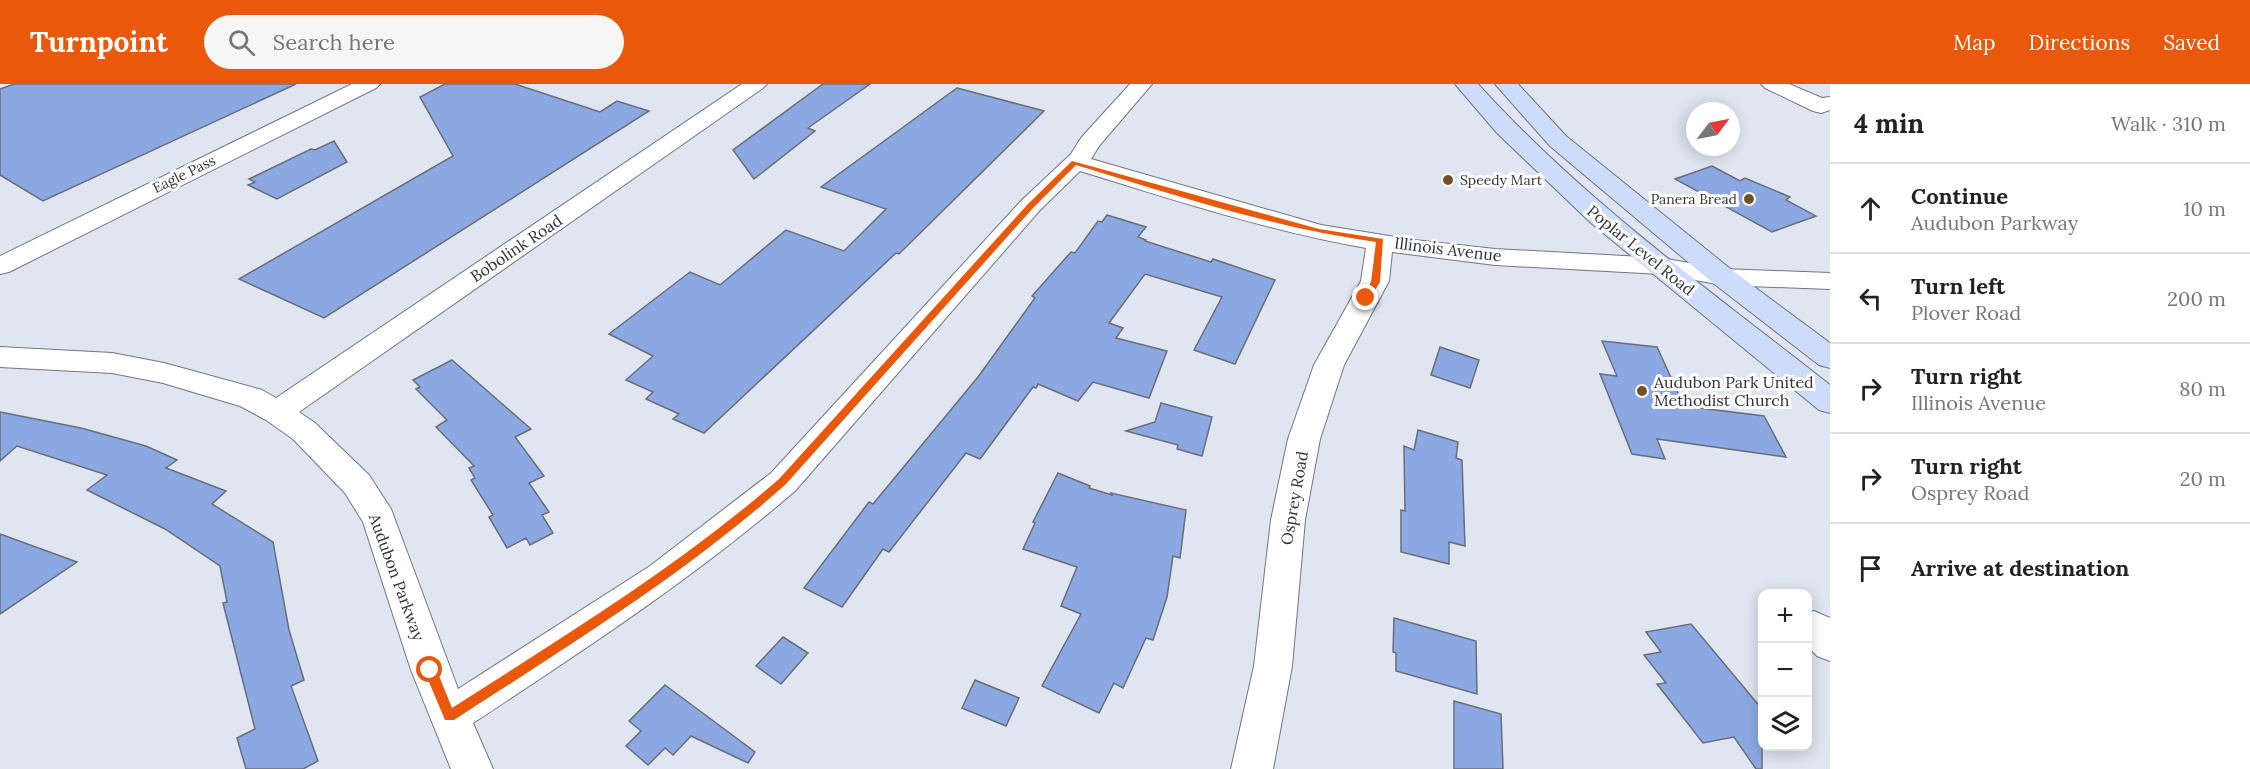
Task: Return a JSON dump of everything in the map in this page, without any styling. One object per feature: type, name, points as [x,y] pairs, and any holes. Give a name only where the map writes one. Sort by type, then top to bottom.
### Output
[{"type":"main road","name":"Poplar Level Road","points":[[1466,84],[1545,168],[1600,217],[1830,402]]},
{"type":"main road","name":"Poplar Level Road","points":[[1506,84],[1558,141],[1723,277],[1830,358]]},
{"type":"street","name":"Eagle Pass","points":[[0,266],[369,84]]},
{"type":"street","name":"Bobolink Road","points":[[277,412],[756,84]]},
{"type":"street","points":[[449,716],[636,596],[748,513],[783,482],[1031,205],[1075,162],[1141,84]]},
{"type":"street","points":[[1772,84],[1821,106],[1830,103]]},
{"type":"street","name":"Illinois Avenue","points":[[1075,162],[1197,199],[1319,232],[1414,248],[1496,257],[1661,266],[1723,277],[1830,281]]},
{"type":"street","name":"Osprey Road","points":[[1252,769],[1273,666],[1288,520],[1304,439],[1329,365],[1376,282],[1380,241]]},
{"type":"street","name":"Audubon Parkway","points":[[0,357],[112,363],[164,373],[251,398],[304,430],[357,484],[379,519],[430,670],[472,769]]},
{"type":"building","points":[[14,84],[296,84],[43,201],[0,175],[0,89]]},
{"type":"building","points":[[445,84],[515,84],[600,112],[617,101],[649,111],[324,318],[239,279],[453,156],[420,97]]},
{"type":"building","points":[[823,84],[870,84],[808,128],[815,131],[754,179],[733,150]]},
{"type":"building","points":[[957,88],[1044,111],[899,254],[896,253],[704,433],[673,419],[679,414],[646,399],[653,392],[626,380],[653,356],[609,334],[690,272],[720,285],[786,230],[844,251],[886,209],[821,187]]},
{"type":"building","points":[[334,141],[347,162],[277,199],[248,185],[255,182],[249,179],[311,149],[315,150]]},
{"type":"building","name":"Panera Bread","points":[[1712,166],[1740,181],[1745,178],[1790,197],[1786,200],[1816,216],[1772,232],[1675,179]]},
{"type":"building","points":[[1107,215],[1146,227],[1138,237],[1145,241],[1211,262],[1213,259],[1275,280],[1235,364],[1194,350],[1222,297],[1145,274],[1109,323],[1123,328],[1116,338],[1167,351],[1149,398],[1093,382],[1078,401],[1038,384],[1036,388],[1033,387],[980,459],[966,453],[889,552],[883,549],[842,607],[804,588],[869,502],[873,504],[978,377],[1035,298],[1032,296],[1071,252],[1075,253],[1098,221],[1102,222]]},
{"type":"building","name":"Audubon Park United Methodist Church","points":[[1602,341],[1657,347],[1684,406],[1764,416],[1786,457],[1657,439],[1665,459],[1632,454],[1600,374],[1617,376]]},
{"type":"building","points":[[1440,347],[1479,360],[1470,388],[1431,375]]},
{"type":"building","points":[[452,360],[531,429],[515,437],[544,476],[529,483],[549,512],[542,515],[553,533],[530,545],[526,538],[507,548],[489,517],[493,515],[471,480],[475,478],[469,468],[474,466],[436,427],[447,420],[416,389],[420,387],[413,380]]},
{"type":"building","points":[[1161,403],[1212,417],[1202,456],[1177,449],[1178,445],[1126,431],[1155,422]]},
{"type":"building","points":[[0,412],[81,428],[146,446],[177,460],[166,468],[226,491],[212,504],[273,542],[289,630],[304,680],[291,686],[318,761],[303,769],[246,769],[237,738],[255,729],[223,603],[227,602],[220,566],[165,529],[87,490],[107,475],[17,446],[0,461]]},
{"type":"building","points":[[1418,430],[1458,442],[1456,458],[1462,460],[1465,546],[1449,542],[1449,564],[1401,552],[1401,510],[1405,511],[1404,446],[1414,450]]},
{"type":"building","points":[[1058,473],[1090,486],[1089,488],[1112,495],[1111,493],[1186,510],[1180,558],[1173,556],[1167,597],[1153,640],[1146,638],[1123,688],[1114,683],[1099,713],[1042,686],[1081,614],[1061,606],[1077,567],[1023,549],[1035,523],[1033,522]]},
{"type":"building","points":[[0,534],[77,562],[0,614]]},
{"type":"building","points":[[1394,618],[1476,641],[1477,694],[1396,671],[1396,653],[1393,652]]},
{"type":"building","points":[[1691,624],[1758,704],[1758,751],[1762,751],[1762,769],[1756,769],[1734,737],[1703,743],[1657,684],[1666,683],[1644,655],[1661,652],[1646,632]]},
{"type":"building","points":[[783,637],[808,653],[781,684],[756,666]]},
{"type":"building","points":[[975,680],[1019,698],[1006,726],[962,708]]},
{"type":"building","points":[[665,685],[755,752],[748,763],[691,736],[673,755],[665,748],[648,765],[626,746],[641,731],[629,721]]},
{"type":"building","points":[[1454,701],[1501,714],[1503,769],[1454,769]]},
{"type":"place","name":"Speedy Mart","points":[[1448,180]]},
{"type":"place","name":"Panera Bread","points":[[1749,199]]},
{"type":"place","name":"Audubon Park United Methodist Church","points":[[1642,391]]},
{"type":"route","points":[[430,670],[449,716],[636,596],[748,513],[783,482],[1031,205],[1075,162],[1197,199],[1319,232],[1380,241],[1376,282],[1366,298]]}]
